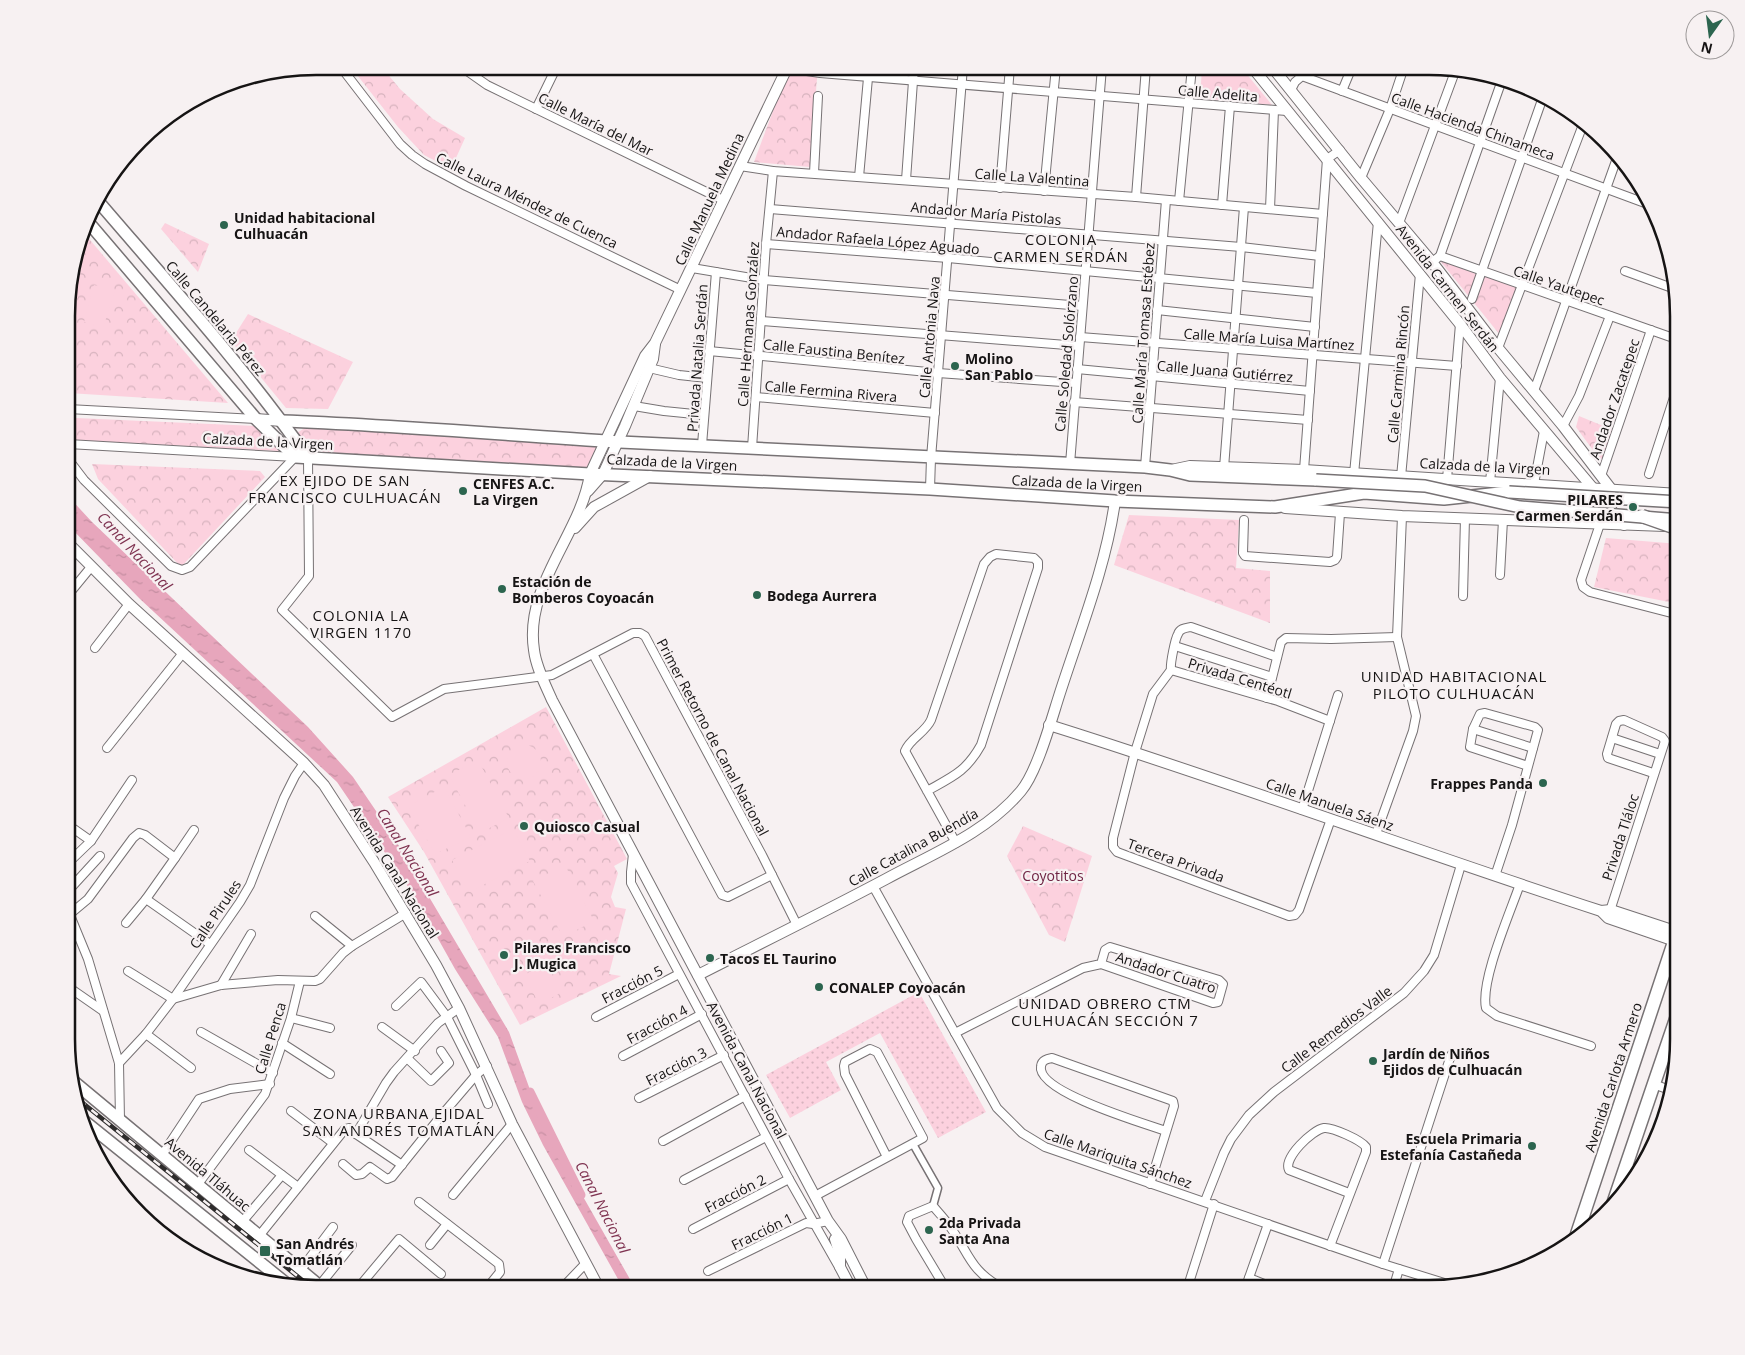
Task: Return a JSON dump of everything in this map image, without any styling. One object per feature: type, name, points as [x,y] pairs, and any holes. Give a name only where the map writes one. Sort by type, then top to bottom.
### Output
[{"type":"main road","name":"Calle Candelaria Pérez","points":[[102,206],[216,340],[282,421],[308,458]]},
{"type":"main road","points":[[92,227],[256,419],[294,457]]},
{"type":"main road","name":"Calzada de la Virgen","points":[[282,421],[360,424],[617,442],[1145,467],[1170,470],[1190,476],[1425,486],[1520,507],[1642,516],[1670,521]]},
{"type":"main road","name":"Calzada de la Virgen","points":[[294,457],[590,474],[930,489],[1115,501],[1275,507],[1364,493],[1444,499],[1509,492],[1670,501]]},
{"type":"main road","points":[[1642,516],[1670,526]]},
{"type":"main road","name":"Avenida Carlota Armero","points":[[1579,1227],[1670,956]]},
{"type":"main road","points":[[1632,1168],[1653,1084],[1670,1036]]},
{"type":"main road","name":"Avenida Tláhuac","points":[[80,1087],[311,1280]]},
{"type":"main road","points":[[92,1126],[276,1276]]},
{"type":"main road","points":[[164,1185],[178,1168]]},
{"type":"street","name":"Calle Laura Méndez de Cuenca","points":[[347,75],[400,144],[425,164],[452,180],[681,290]]},
{"type":"street","name":"Calle María del Mar","points":[[473,75],[487,85],[723,200]]},
{"type":"street","points":[[536,109],[553,75]]},
{"type":"street","name":"Calle Manuela Medina","points":[[655,343],[784,75]]},
{"type":"street","name":"Calle Adelita","points":[[844,75],[1287,111]]},
{"type":"street","points":[[906,180],[913,75]]},
{"type":"street","name":"Calle Antonia Nava","points":[[930,489],[930,458],[963,75]]},
{"type":"street","points":[[1000,188],[1009,75]]},
{"type":"street","points":[[1044,190],[1055,75]]},
{"type":"street","name":"Calle Soledad Solórzano","points":[[1070,464],[1101,75]]},
{"type":"street","points":[[1136,198],[1146,75]]},
{"type":"street","points":[[1179,201],[1191,75]]},
{"type":"street","name":"Avenida Carmen Serdán","points":[[1258,75],[1460,324],[1500,378],[1594,487],[1624,525]]},
{"type":"street","name":"Avenida Carmen Serdán","points":[[1279,75],[1398,223],[1436,259],[1498,348],[1563,426],[1612,489]]},
{"type":"street","points":[[1342,91],[1349,75]]},
{"type":"street","points":[[1361,178],[1390,109],[1401,75]]},
{"type":"street","points":[[1291,90],[1302,76]]},
{"type":"street","name":"Calle Hacienda Chinameca","points":[[1302,76],[1641,201]]},
{"type":"street","points":[[859,177],[868,77]]},
{"type":"street","points":[[1398,223],[1453,77]]},
{"type":"street","points":[[1436,259],[1500,86]]},
{"type":"street","points":[[814,173],[818,96]]},
{"type":"street","points":[[1472,299],[1541,103]]},
{"type":"street","points":[[1222,205],[1230,106]]},
{"type":"street","points":[[1270,209],[1274,110]]},
{"type":"street","points":[[1498,348],[1581,129]]},
{"type":"street","points":[[1304,470],[1327,159],[1340,150]]},
{"type":"street","points":[[1534,391],[1615,163]]},
{"type":"street","name":"Calle La Valentina","points":[[740,166],[773,171],[1044,190],[1323,214]]},
{"type":"street","name":"Calle Hermanas González","points":[[752,448],[773,171]]},
{"type":"street","name":"Calle María Tomasa Estébez","points":[[1145,467],[1166,200]]},
{"type":"street","points":[[1224,468],[1244,207]]},
{"type":"street","name":"Andador María Pistolas","points":[[770,209],[1241,247],[1320,256]]},
{"type":"street","points":[[1354,474],[1378,222]]},
{"type":"street","name":"Andador Rafaela López Aguado","points":[[766,244],[948,258],[1317,293]]},
{"type":"street","name":"Calle Yautepec","points":[[1436,259],[1481,271],[1670,337]]},
{"type":"street","points":[[692,268],[764,280],[1082,306]]},
{"type":"street","points":[[1625,270],[1668,286]]},
{"type":"street","name":"Privada Natalia Serdán","points":[[702,445],[716,272]]},
{"type":"street","name":"Calle Carmina Rincón","points":[[1400,476],[1420,274]]},
{"type":"street","points":[[1158,310],[1314,327]]},
{"type":"street","points":[[1563,426],[1579,396],[1610,316]]},
{"type":"street","name":"Calle María Luisa Martínez","points":[[761,321],[942,335],[1079,342],[1155,343],[1457,366]]},
{"type":"street","points":[[1447,479],[1460,324]]},
{"type":"street","name":"Andador Zacatepec","points":[[1601,476],[1650,330]]},
{"type":"street","name":"Avenida Canal Nacional","points":[[587,491],[602,474],[634,406],[653,359],[655,343]]},
{"type":"street","name":"Avenida Canal Nacional","points":[[655,343],[645,356],[605,440],[590,474],[587,491],[569,535],[553,563],[541,592],[534,618],[534,652],[552,700],[829,1223],[840,1255],[840,1267]]},
{"type":"street","name":"Calle Faustina Benítez","points":[[709,352],[938,373],[1076,382]]},
{"type":"street","points":[[649,368],[678,375],[707,378]]},
{"type":"street","name":"Calle Juana Gutiérrez","points":[[1077,369],[1310,391]]},
{"type":"street","points":[[1490,482],[1500,378]]},
{"type":"street","name":"Calle Fermina Rivera","points":[[756,397],[935,413]]},
{"type":"street","points":[[1074,402],[1308,420]]},
{"type":"street","points":[[634,406],[704,415]]},
{"type":"street","name":"Calzada de la Virgen","points":[[75,410],[282,421]]},
{"type":"street","points":[[1649,474],[1670,410]]},
{"type":"street","points":[[1534,484],[1544,431]]},
{"type":"street","name":"Calzada de la Virgen","points":[[75,444],[294,457]]},
{"type":"street","points":[[75,468],[84,480],[171,566],[182,570],[190,567],[294,457]]},
{"type":"street","name":"Primer Retorno de Canal Nacional","points":[[308,458],[309,576],[282,610],[392,717],[444,688],[552,675],[633,634],[640,633],[646,636],[797,925]]},
{"type":"street","name":"Calzada de la Virgen","points":[[1170,470],[1190,466],[1304,470],[1670,493]]},
{"type":"street","points":[[569,535],[594,507],[651,476]]},
{"type":"street","points":[[1645,491],[1662,502],[1664,508],[1660,522],[1653,527]]},
{"type":"street","name":"Calle Catalina Buendía","points":[[698,976],[956,843],[986,824],[1023,789],[1030,777],[1049,724],[1104,554],[1111,528],[1115,501]]},
{"type":"street","name":"Calzada de la Virgen","points":[[1275,507],[1402,516],[1653,527],[1670,526]]},
{"type":"street","points":[[1244,520],[1243,553],[1245,556],[1330,562],[1338,556],[1340,512]]},
{"type":"street","points":[[1376,834],[1413,731],[1416,716],[1397,638],[1402,516]]},
{"type":"street","points":[[1463,596],[1465,518]]},
{"type":"street","points":[[1500,575],[1503,520]]},
{"type":"street","points":[[1600,524],[1581,580],[1583,587],[1590,592],[1670,613]]},
{"type":"street","name":"Avenida Canal Nacional","points":[[75,550],[130,604],[304,763],[324,784],[406,913],[459,1008],[512,1124],[596,1280]]},
{"type":"street","points":[[926,791],[957,775],[974,757],[980,745],[1038,568],[1038,562],[1034,558],[996,554],[990,557],[984,564],[931,720],[927,728],[907,746],[905,751],[926,791],[956,843]]},
{"type":"street","points":[[75,586],[91,567]]},
{"type":"street","points":[[95,648],[130,604]]},
{"type":"street","points":[[1171,670],[1170,664],[1178,634],[1183,628],[1192,627],[1277,657]]},
{"type":"street","points":[[1267,698],[1281,642],[1286,638],[1397,638]]},
{"type":"street","points":[[1175,646],[1272,677]]},
{"type":"street","points":[[107,748],[183,653]]},
{"type":"street","points":[[593,654],[722,895],[728,897],[772,875]]},
{"type":"street","name":"Privada Centéotl","points":[[1135,752],[1153,694],[1171,670],[1267,698],[1330,720]]},
{"type":"street","points":[[1302,810],[1338,695]]},
{"type":"street","points":[[1495,876],[1512,825],[1538,730],[1535,727],[1485,713],[1480,714],[1473,729],[1470,746],[1528,766]]},
{"type":"street","points":[[1612,738],[1660,754],[1665,741],[1662,737],[1624,720],[1619,721],[1616,724],[1607,754],[1608,758],[1653,773]]},
{"type":"street","name":"Calle Manuela Sáenz","points":[[1049,724],[1376,834],[1461,865],[1670,933]]},
{"type":"street","points":[[1473,729],[1533,748]]},
{"type":"street","name":"Tercera Privada","points":[[1135,752],[1113,838],[1113,847],[1117,852],[1289,916],[1295,915],[1299,910],[1331,819]]},
{"type":"street","name":"Privada Tláloc","points":[[1606,913],[1660,754]]},
{"type":"street","name":"Calle Pirules","points":[[119,1063],[146,1034],[172,999],[250,884],[284,798],[304,763]]},
{"type":"street","points":[[75,856],[91,841],[132,780]]},
{"type":"street","points":[[75,830],[91,841]]},
{"type":"street","points":[[126,923],[146,899],[194,830]]},
{"type":"street","points":[[75,907],[88,899],[132,838],[139,833],[145,835],[175,858]]},
{"type":"street","name":"Avenida Canal Nacional","points":[[633,854],[630,872],[631,883],[813,1224],[847,1280]]},
{"type":"street","points":[[75,883],[100,856]]},
{"type":"street","name":"Calle Remedios Valle","points":[[1205,1201],[1231,1139],[1250,1115],[1274,1092],[1404,992],[1424,971],[1434,954],[1461,865]]},
{"type":"street","points":[[1520,884],[1489,973],[1484,998],[1486,1008],[1497,1016],[1591,1046]]},
{"type":"street","name":"Calle Mariquita Sánchez","points":[[873,886],[996,1108],[1022,1133],[1045,1147],[1150,1184],[1214,1204],[1382,1264],[1435,1280]]},
{"type":"street","points":[[146,899],[210,944]]},
{"type":"street","points":[[128,970],[172,999],[221,985],[278,980],[315,981],[320,979],[343,953],[352,946],[406,913]]},
{"type":"street","points":[[315,916],[352,946]]},
{"type":"street","points":[[75,926],[88,959],[102,1012],[119,1063],[120,1120]]},
{"type":"street","points":[[221,985],[251,934]]},
{"type":"street","name":"Andador Cuatro","points":[[955,1033],[1083,968],[1101,964],[1213,1003],[1218,1002],[1222,992],[1223,984],[1219,980],[1110,947],[1105,950],[1101,964]]},
{"type":"street","name":"Fracción 5","points":[[596,1017],[680,974]]},
{"type":"street","name":"Calle Penca","points":[[162,1155],[199,1099],[230,1089],[270,1084],[291,1018],[300,981]]},
{"type":"street","points":[[396,1006],[421,982],[447,1017],[476,1075],[488,1104]]},
{"type":"street","points":[[75,992],[102,1012]]},
{"type":"street","points":[[356,1134],[386,1084],[438,1023],[459,1008]]},
{"type":"street","name":"Fracción 4","points":[[624,1056],[702,1014]]},
{"type":"street","points":[[291,1018],[330,1028]]},
{"type":"street","points":[[382,1027],[414,1051]]},
{"type":"street","points":[[201,1032],[273,1073]]},
{"type":"street","points":[[146,1034],[191,1068]]},
{"type":"street","points":[[282,1044],[330,1074]]},
{"type":"street","points":[[815,1196],[923,1138],[877,1052],[870,1049],[845,1062],[845,1074],[887,1157]]},
{"type":"street","points":[[408,1059],[431,1081],[449,1063],[441,1051]]},
{"type":"street","name":"Fracción 3","points":[[639,1098],[724,1055]]},
{"type":"street","points":[[1382,1264],[1451,1055]]},
{"type":"street","points":[[1150,1184],[1174,1106],[1173,1101],[1052,1058],[1045,1060],[1041,1064],[1040,1070],[1044,1076],[1054,1086],[1073,1097],[1166,1131]]},
{"type":"street","points":[[343,1164],[356,1174],[362,1174],[370,1167],[390,1179],[440,1116],[476,1075],[487,1066]]},
{"type":"street","points":[[198,1184],[254,1110],[270,1084]]},
{"type":"street","points":[[1653,1084],[1665,1088]]},
{"type":"street","points":[[662,1141],[745,1096]]},
{"type":"street","points":[[291,1111],[332,1144]]},
{"type":"street","points":[[453,1195],[512,1124]]},
{"type":"street","points":[[1330,1246],[1366,1152],[1366,1146],[1362,1142],[1326,1127],[1319,1130],[1295,1150],[1288,1159],[1287,1166],[1289,1170],[1349,1193]]},
{"type":"street","points":[[259,1236],[346,1128],[402,1165]]},
{"type":"street","points":[[96,1137],[99,1132]]},
{"type":"street","points":[[684,1180],[766,1137]]},
{"type":"street","points":[[913,1144],[938,1188],[933,1206]]},
{"type":"street","points":[[249,1150],[298,1187]]},
{"type":"street","points":[[242,1222],[282,1175]]},
{"type":"street","name":"Fracción 2","points":[[693,1229],[789,1179]]},
{"type":"street","points":[[419,1202],[499,1264],[500,1272],[494,1280]]},
{"type":"street","points":[[1190,1280],[1214,1204]]},
{"type":"street","points":[[933,1206],[909,1216],[907,1222],[941,1280]]},
{"type":"street","points":[[933,1206],[949,1224],[974,1267],[988,1280]]},
{"type":"street","name":"Fracción 1","points":[[708,1271],[806,1223],[829,1223]]},
{"type":"street","name":"Avenida Canal Nacional","points":[[829,1223],[841,1239],[862,1280]]},
{"type":"street","points":[[430,1245],[447,1224]]},
{"type":"street","points":[[1253,1280],[1248,1278],[1268,1224]]},
{"type":"street","points":[[300,1271],[333,1227]]},
{"type":"street","points":[[365,1280],[399,1238],[441,1274]]},
{"type":"street","points":[[326,1280],[352,1244]]},
{"type":"street","points":[[570,1280],[586,1263]]},
{"type":"street","points":[[1395,1280],[1400,1268]]},
{"type":"green space","points":[[357,75],[388,75],[400,89],[433,119],[465,138],[451,169],[424,155],[398,127]]},
{"type":"green space","points":[[787,75],[817,75],[810,167],[754,162]]},
{"type":"green space","points":[[1201,75],[1248,75],[1272,105],[1200,98]]},
{"type":"green space","points":[[165,223],[209,244],[198,272],[161,229]]},
{"type":"green space","points":[[88,238],[228,403],[75,393],[77,285]]},
{"type":"green space","points":[[1443,261],[1476,274],[1520,286],[1500,335],[1441,262]]},
{"type":"green space","points":[[78,280],[82,281],[76,301]]},
{"type":"green space","points":[[94,285],[115,291],[103,328],[84,322]]},
{"type":"green space","points":[[248,314],[353,362],[328,409],[286,408],[231,341]]},
{"type":"green space","points":[[1579,416],[1613,430],[1603,464],[1576,427]]},
{"type":"green space","points":[[75,419],[256,426],[279,451],[75,440]]},
{"type":"green space","points":[[305,428],[598,443],[588,469],[323,452],[295,434]]},
{"type":"green space","points":[[92,464],[260,471],[265,477],[181,567],[98,479]]},
{"type":"green space","points":[[1129,515],[1239,520],[1236,568],[1270,571],[1270,623],[1114,565]]},
{"type":"green space","points":[[1606,538],[1670,543],[1670,602],[1594,587]]},
{"type":"green space","points":[[546,707],[627,859],[614,866],[618,873],[611,897],[615,907],[626,909],[609,974],[621,976],[520,1025],[424,852],[388,797]]},
{"type":"green space","points":[[524,745],[536,750],[541,762],[536,774],[524,779],[512,774],[507,762],[512,750]]},
{"type":"green space","points":[[478,760],[509,818],[480,833],[449,775]]},
{"type":"green space","points":[[444,787],[471,837],[435,854],[408,806]]},
{"type":"green space","name":"Coyotitos","points":[[1023,826],[1092,856],[1065,942],[1049,935],[1007,856]]},
{"type":"green space","points":[[513,829],[530,861],[469,892],[452,860]]},
{"type":"green space","points":[[565,865],[594,921],[563,937],[533,881]]},
{"type":"green space","points":[[544,964],[559,994],[539,1004],[524,975]]},
{"type":"green space","points":[[919,992],[986,1112],[938,1138],[880,1033],[826,1062],[841,1090],[790,1118],[766,1075]]},
{"type":"water","name":"Canal Nacional","points":[[75,504],[92,522],[308,727],[353,777],[393,836],[509,1032],[537,1109],[552,1142],[630,1280],[619,1280],[543,1145],[522,1102],[498,1037],[455,969],[413,894],[337,782],[140,599],[75,532]]},
{"type":"waterway","name":"Canal Nacional","points":[[530,1092],[581,1195]]},
{"type":"railway","points":[[84,1104],[301,1279]]},
{"type":"place","name":"Unidad habitacional Culhuacán","points":[[224,225]]},
{"type":"place","name":"Molino San Pablo","points":[[955,366]]},
{"type":"place","name":"CENFES A.C. La Virgen","points":[[463,491]]},
{"type":"place","name":"PILARES Carmen Serdán","points":[[1633,507]]},
{"type":"place","name":"Estación de Bomberos Coyoacán","points":[[502,589]]},
{"type":"place","name":"Bodega Aurrera","points":[[757,595]]},
{"type":"place","name":"Frappes Panda","points":[[1543,783]]},
{"type":"place","name":"Quiosco Casual","points":[[524,826]]},
{"type":"place","name":"Pilares Francisco J. Mugica","points":[[504,955]]},
{"type":"place","name":"Tacos EL Taurino","points":[[710,958]]},
{"type":"place","name":"CONALEP Coyoacán","points":[[819,987]]},
{"type":"place","name":"Jardín de Niños Ejidos de Culhuacán","points":[[1373,1061]]},
{"type":"place","name":"Escuela Primaria Estefanía Castañeda","points":[[1532,1146]]},
{"type":"place","name":"2da Privada Santa Ana","points":[[929,1230]]},
{"type":"place","name":"San Andrés Tomatlán","points":[[265,1251]]},
{"type":"district","name":"COLONIA CARMEN SERDÁN","points":[[1061,248]]},
{"type":"district","name":"EX EJIDO DE SAN FRANCISCO CULHUACÁN","points":[[345,488]]},
{"type":"district","name":"COLONIA LA VIRGEN 1170","points":[[361,624]]},
{"type":"district","name":"UNIDAD HABITACIONAL PILOTO CULHUACÁN","points":[[1454,684]]},
{"type":"district","name":"UNIDAD OBRERO CTM CULHUACÁN SECCIÓN 7","points":[[1105,1012]]},
{"type":"district","name":"ZONA URBANA EJIDAL SAN ANDRÉS TOMATLÁN","points":[[399,1122]]}]
